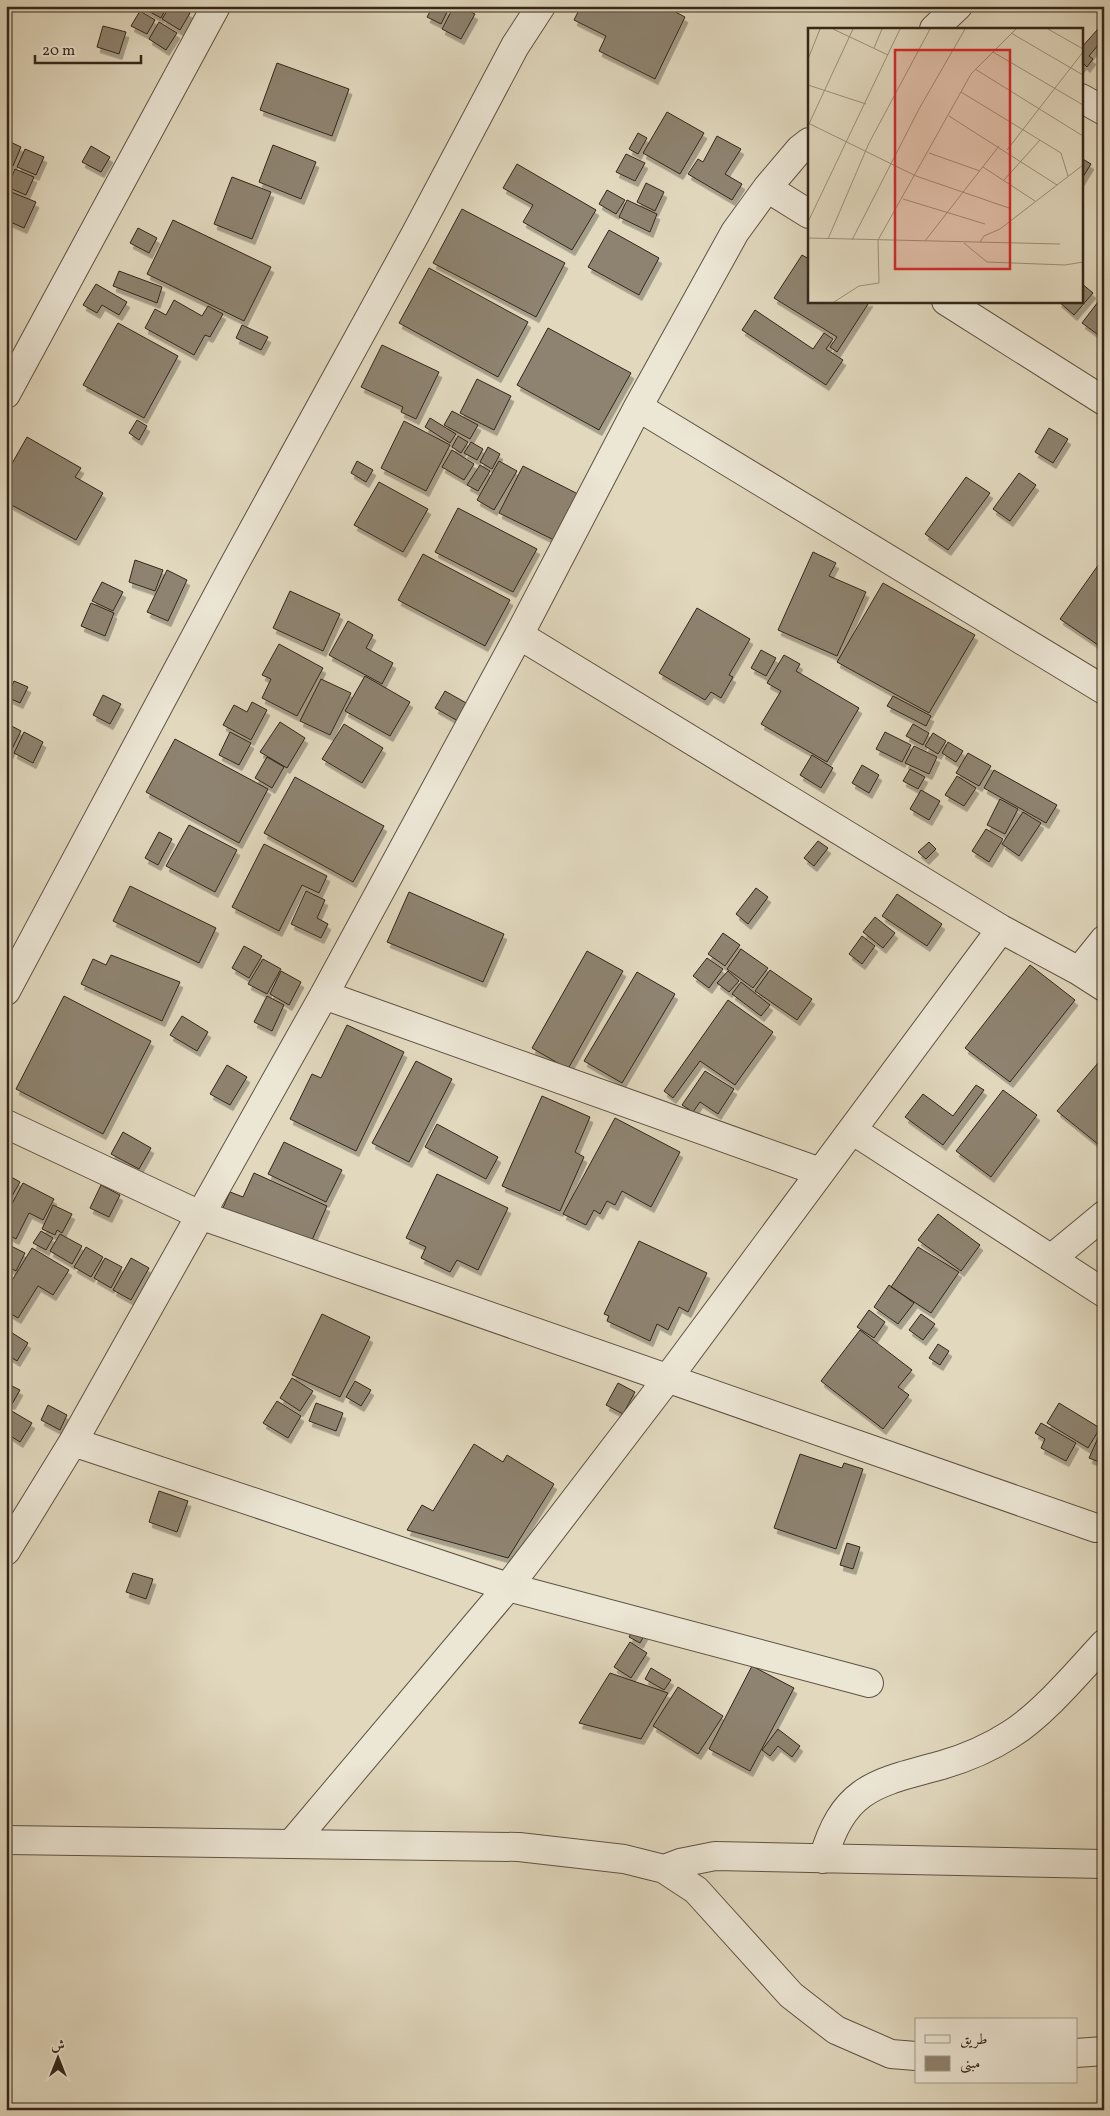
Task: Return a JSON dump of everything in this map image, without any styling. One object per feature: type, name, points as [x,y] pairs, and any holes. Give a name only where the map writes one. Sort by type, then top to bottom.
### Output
[{"type":"street","points":[[6,394],[216,6]]},
{"type":"street","points":[[6,992],[230,572],[416,233],[515,46],[541,6]]},
{"type":"street","points":[[1082,99],[1104,111]]},
{"type":"street","points":[[6,1551],[73,1442],[324,995],[519,635],[638,408],[735,232],[767,188],[800,149],[808,143]]},
{"type":"street","points":[[767,188],[808,213]]},
{"type":"street","points":[[948,302],[1104,402]]},
{"type":"street","points":[[638,408],[1104,690]]},
{"type":"street","points":[[519,635],[1001,929],[1079,971],[1104,987]]},
{"type":"street","points":[[292,1843],[508,1587],[668,1378],[1001,929]]},
{"type":"street","points":[[1079,971],[1104,940]]},
{"type":"street","points":[[324,995],[820,1172]]},
{"type":"street","points":[[6,1124],[200,1215],[1096,1528]]},
{"type":"street","points":[[852,1130],[1104,1293]]},
{"type":"street","points":[[1052,1258],[1104,1215]]},
{"type":"street","points":[[73,1442],[508,1587],[869,1683]]},
{"type":"street","points":[[823,1858],[830,1835],[842,1814],[860,1796],[881,1782],[944,1764],[979,1751],[1012,1734],[1054,1697],[1104,1644]]},
{"type":"street","points":[[6,1840],[519,1847],[624,1859],[664,1869],[696,1890],[791,1995],[836,2030],[891,2054],[915,2056]]},
{"type":"street","points":[[664,1869],[680,1863],[714,1856],[1104,1864]]},
{"type":"street","points":[[1078,2053],[1104,2052]]},
{"type":"building","points":[[144,6],[167,6],[161,18],[143,8]]},
{"type":"building","points":[[170,6],[179,6],[190,13],[180,30],[162,19]]},
{"type":"building","points":[[433,6],[441,6],[448,10],[441,24],[427,17]]},
{"type":"building","points":[[454,6],[459,6],[475,14],[461,39],[442,29]]},
{"type":"building","points":[[581,6],[664,6],[685,17],[655,79],[599,51],[606,36],[574,20]]},
{"type":"building","points":[[140,11],[155,20],[147,34],[131,26]]},
{"type":"building","points":[[159,22],[177,33],[166,50],[149,39]]},
{"type":"building","points":[[103,26],[126,32],[119,54],[97,47]]},
{"type":"building","points":[[1098,29],[1104,33],[1104,38],[1089,56],[1093,59],[1087,67],[1084,64],[1082,66],[1082,47]]},
{"type":"building","points":[[277,63],[349,89],[332,136],[260,110]]},
{"type":"building","points":[[667,112],[704,133],[680,174],[643,153]]},
{"type":"building","points":[[638,133],[647,138],[638,154],[629,149]]},
{"type":"building","points":[[717,136],[741,149],[725,174],[742,184],[732,200],[688,174],[698,159],[703,162]]},
{"type":"building","points":[[6,140],[21,147],[13,166],[6,163]]},
{"type":"building","points":[[273,145],[316,162],[301,199],[259,182]]},
{"type":"building","points":[[91,146],[110,157],[101,172],[82,162]]},
{"type":"building","points":[[25,149],[44,157],[36,175],[17,167]]},
{"type":"building","points":[[626,154],[645,163],[635,181],[616,172]]},
{"type":"building","points":[[1082,159],[1091,164],[1082,178]]},
{"type":"building","points":[[517,164],[596,210],[572,250],[523,222],[533,205],[503,188]]},
{"type":"building","points":[[15,169],[34,177],[26,195],[7,187]]},
{"type":"building","points":[[232,177],[271,192],[252,239],[214,224]]},
{"type":"building","points":[[646,183],[664,192],[655,211],[637,202]]},
{"type":"building","points":[[6,190],[36,202],[24,228],[6,220]]},
{"type":"building","points":[[607,190],[625,200],[616,214],[599,204]]},
{"type":"building","points":[[627,200],[657,214],[650,232],[619,217]]},
{"type":"building","points":[[462,209],[565,263],[536,317],[433,263]]},
{"type":"building","points":[[173,220],[271,267],[244,321],[147,274]]},
{"type":"building","points":[[138,228],[157,238],[149,253],[130,243]]},
{"type":"building","points":[[609,230],[659,258],[639,295],[588,267]]},
{"type":"building","points":[[802,255],[808,258],[808,302],[869,302],[837,352],[830,347],[837,337],[774,298]]},
{"type":"building","points":[[429,268],[528,322],[498,377],[399,323]]},
{"type":"building","points":[[119,271],[162,287],[157,303],[113,286]]},
{"type":"building","points":[[96,284],[127,302],[119,315],[102,305],[97,313],[83,305]]},
{"type":"building","points":[[1082,284],[1093,293],[1074,315],[1059,302],[1082,302]]},
{"type":"building","points":[[1104,294],[1104,339],[1082,323]]},
{"type":"building","points":[[174,300],[202,316],[208,306],[223,314],[210,337],[205,335],[194,355],[145,328],[155,309],[166,315]]},
{"type":"building","points":[[755,310],[813,349],[824,333],[833,339],[826,349],[843,360],[826,385],[742,330]]},
{"type":"building","points":[[118,323],[178,356],[144,418],[83,385]]},
{"type":"building","points":[[242,325],[268,337],[261,350],[236,338]]},
{"type":"building","points":[[548,328],[631,373],[599,430],[517,385]]},
{"type":"building","points":[[382,345],[439,372],[416,419],[401,412],[403,407],[361,387]]},
{"type":"building","points":[[477,379],[511,396],[494,430],[460,413]]},
{"type":"building","points":[[452,411],[478,425],[470,439],[444,425]]},
{"type":"building","points":[[430,418],[456,434],[450,443],[425,427]]},
{"type":"building","points":[[137,420],[147,426],[139,440],[129,433]]},
{"type":"building","points":[[404,421],[450,445],[426,491],[381,468]]},
{"type":"building","points":[[1049,428],[1068,439],[1053,463],[1035,452]]},
{"type":"building","points":[[458,436],[468,442],[461,453],[452,447]]},
{"type":"building","points":[[27,437],[81,468],[75,477],[103,493],[76,540],[6,502],[6,474]]},
{"type":"building","points":[[471,442],[483,449],[477,460],[464,453]]},
{"type":"building","points":[[488,447],[500,454],[492,469],[480,462]]},
{"type":"building","points":[[452,450],[474,464],[464,480],[442,467]]},
{"type":"building","points":[[357,461],[373,470],[366,482],[351,473]]},
{"type":"building","points":[[499,461],[517,471],[494,510],[477,500]]},
{"type":"building","points":[[480,465],[490,471],[478,491],[467,485]]},
{"type":"building","points":[[523,466],[578,494],[554,540],[499,513]]},
{"type":"building","points":[[1019,473],[1036,485],[1010,521],[993,509]]},
{"type":"building","points":[[966,477],[990,493],[948,550],[925,534]]},
{"type":"building","points":[[379,482],[428,509],[403,552],[354,525]]},
{"type":"building","points":[[458,508],[537,549],[513,592],[435,552]]},
{"type":"building","points":[[813,552],[836,563],[829,576],[866,592],[837,656],[778,630]]},
{"type":"building","points":[[423,554],[510,600],[485,646],[398,600]]},
{"type":"building","points":[[1104,557],[1104,649],[1060,619]]},
{"type":"building","points":[[135,560],[163,570],[155,591],[129,582]]},
{"type":"building","points":[[167,570],[187,580],[168,621],[147,612]]},
{"type":"building","points":[[102,582],[123,592],[113,611],[92,601]]},
{"type":"building","points":[[883,583],[975,635],[929,713],[837,662]]},
{"type":"building","points":[[290,591],[340,614],[323,651],[273,628]]},
{"type":"building","points":[[91,603],[114,613],[105,636],[81,626]]},
{"type":"building","points":[[697,608],[750,639],[729,675],[733,677],[721,698],[711,692],[705,700],[659,673]]},
{"type":"building","points":[[348,621],[373,635],[366,648],[393,663],[382,684],[329,655]]},
{"type":"building","points":[[279,644],[323,668],[297,716],[262,698],[271,679],[262,675]]},
{"type":"building","points":[[761,650],[776,658],[766,676],[751,668]]},
{"type":"building","points":[[784,655],[800,664],[796,671],[859,708],[827,762],[761,724],[781,691],[767,683]]},
{"type":"building","points":[[365,676],[410,702],[390,736],[345,711]]},
{"type":"building","points":[[321,679],[351,693],[330,735],[300,721]]},
{"type":"building","points":[[14,681],[28,687],[20,703],[7,697]]},
{"type":"building","points":[[445,691],[475,708],[465,725],[435,708]]},
{"type":"building","points":[[103,695],[121,704],[110,724],[93,715]]},
{"type":"building","points":[[893,696],[931,716],[926,726],[887,706]]},
{"type":"building","points":[[252,702],[267,710],[251,740],[223,725],[234,705],[247,712]]},
{"type":"building","points":[[280,722],[305,738],[287,768],[260,752]]},
{"type":"building","points":[[6,723],[21,731],[10,753],[6,751]]},
{"type":"building","points":[[344,724],[383,748],[362,783],[322,759]]},
{"type":"building","points":[[913,724],[929,733],[923,745],[906,736]]},
{"type":"building","points":[[24,732],[43,742],[33,763],[14,753]]},
{"type":"building","points":[[230,732],[251,743],[239,765],[219,755]]},
{"type":"building","points":[[885,732],[911,745],[902,762],[876,749]]},
{"type":"building","points":[[933,733],[946,741],[938,754],[925,746]]},
{"type":"building","points":[[175,739],[268,789],[239,843],[146,792]]},
{"type":"building","points":[[948,742],[963,751],[956,762],[942,753]]},
{"type":"building","points":[[914,746],[937,757],[929,774],[905,763]]},
{"type":"building","points":[[968,753],[991,766],[979,786],[956,773]]},
{"type":"building","points":[[812,755],[833,768],[821,788],[800,775]]},
{"type":"building","points":[[267,757],[284,767],[272,788],[255,778]]},
{"type":"building","points":[[862,765],[879,775],[869,793],[852,783]]},
{"type":"building","points":[[910,769],[925,777],[918,789],[903,781]]},
{"type":"building","points":[[994,770],[1057,805],[1046,823],[984,788]]},
{"type":"building","points":[[957,776],[976,788],[964,806],[945,795]]},
{"type":"building","points":[[295,777],[384,826],[353,882],[264,833]]},
{"type":"building","points":[[921,790],[940,801],[929,820],[910,809]]},
{"type":"building","points":[[1000,799],[1018,809],[1005,834],[987,825]]},
{"type":"building","points":[[1023,812],[1041,823],[1019,856],[1002,844]]},
{"type":"building","points":[[189,825],[237,850],[215,892],[166,866]]},
{"type":"building","points":[[986,829],[1003,839],[989,862],[972,851]]},
{"type":"building","points":[[159,832],[172,839],[158,865],[145,858]]},
{"type":"building","points":[[818,841],[828,848],[814,866],[804,858]]},
{"type":"building","points":[[929,842],[936,849],[926,859],[918,852]]},
{"type":"building","points":[[264,844],[327,876],[319,893],[302,885],[279,931],[232,907]]},
{"type":"building","points":[[130,886],[216,928],[199,963],[113,921]]},
{"type":"building","points":[[756,888],[768,897],[748,924],[736,914]]},
{"type":"building","points":[[306,891],[325,900],[317,918],[328,924],[321,938],[291,924]]},
{"type":"building","points":[[409,892],[504,934],[483,982],[387,942]]},
{"type":"building","points":[[897,894],[942,924],[927,946],[882,916]]},
{"type":"building","points":[[875,917],[895,933],[883,948],[863,932]]},
{"type":"building","points":[[723,933],[740,945],[725,966],[708,954]]},
{"type":"building","points":[[862,936],[875,946],[862,964],[849,954]]},
{"type":"building","points":[[244,946],[262,956],[249,978],[232,968]]},
{"type":"building","points":[[741,949],[768,968],[753,988],[727,969]]},
{"type":"building","points":[[587,951],[623,971],[568,1069],[532,1048]]},
{"type":"building","points":[[111,955],[180,982],[162,1021],[81,984],[93,959],[106,965]]},
{"type":"building","points":[[707,958],[723,969],[709,988],[693,976]]},
{"type":"building","points":[[263,959],[281,969],[267,994],[248,984]]},
{"type":"building","points":[[1030,965],[1075,1000],[1010,1082],[965,1048]]},
{"type":"building","points":[[770,970],[812,999],[797,1020],[755,991]]},
{"type":"building","points":[[281,971],[301,982],[289,1005],[270,994]]},
{"type":"building","points":[[728,971],[739,981],[729,992],[717,983]]},
{"type":"building","points":[[637,972],[675,994],[622,1083],[584,1061]]},
{"type":"building","points":[[741,982],[770,1005],[761,1016],[732,994]]},
{"type":"building","points":[[64,996],[151,1041],[103,1134],[16,1089]]},
{"type":"building","points":[[267,996],[284,1005],[272,1031],[254,1022]]},
{"type":"building","points":[[728,1000],[773,1032],[735,1085],[700,1061],[673,1098],[664,1091]]},
{"type":"building","points":[[182,1016],[208,1032],[197,1051],[170,1035]]},
{"type":"building","points":[[347,1025],[404,1052],[356,1151],[290,1119],[312,1074],[321,1078]]},
{"type":"building","points":[[1104,1056],[1104,1149],[1057,1111]]},
{"type":"building","points":[[416,1061],[452,1079],[409,1162],[372,1143]]},
{"type":"building","points":[[227,1065],[247,1077],[230,1105],[210,1094]]},
{"type":"building","points":[[705,1071],[734,1089],[718,1114],[700,1102],[693,1112],[682,1105]]},
{"type":"building","points":[[976,1085],[984,1090],[943,1145],[905,1117],[923,1094],[953,1116]]},
{"type":"building","points":[[1003,1090],[1037,1115],[991,1177],[956,1151]]},
{"type":"building","points":[[542,1096],[590,1117],[575,1152],[584,1157],[560,1211],[502,1186]]},
{"type":"building","points":[[615,1118],[680,1152],[651,1207],[622,1191],[615,1205],[607,1201],[600,1214],[594,1210],[586,1225],[563,1214]]},
{"type":"building","points":[[437,1124],[498,1157],[486,1179],[425,1147]]},
{"type":"building","points":[[123,1132],[151,1148],[139,1169],[111,1154]]},
{"type":"building","points":[[284,1142],[342,1170],[326,1202],[268,1174]]},
{"type":"building","points":[[254,1173],[327,1206],[309,1247],[222,1210],[230,1192],[243,1197]]},
{"type":"building","points":[[6,1174],[20,1182],[8,1203],[6,1202]]},
{"type":"building","points":[[437,1174],[508,1208],[478,1270],[457,1260],[450,1272],[421,1258],[426,1247],[406,1238]]},
{"type":"building","points":[[23,1183],[54,1199],[43,1220],[29,1213],[16,1239],[6,1234],[6,1215]]},
{"type":"building","points":[[101,1185],[120,1195],[109,1217],[90,1208]]},
{"type":"building","points":[[53,1205],[72,1214],[62,1233],[57,1230],[55,1235],[42,1229]]},
{"type":"building","points":[[938,1214],[980,1245],[961,1271],[918,1240]]},
{"type":"building","points":[[41,1231],[53,1238],[46,1250],[33,1243]]},
{"type":"building","points":[[60,1234],[82,1246],[72,1264],[50,1251]]},
{"type":"building","points":[[639,1241],[707,1273],[688,1312],[679,1307],[668,1330],[657,1324],[650,1341],[607,1321],[609,1316],[604,1314]]},
{"type":"building","points":[[9,1245],[25,1253],[16,1271],[6,1266],[6,1251]]},
{"type":"building","points":[[86,1247],[103,1257],[91,1277],[74,1267]]},
{"type":"building","points":[[918,1247],[959,1272],[931,1313],[891,1287]]},
{"type":"building","points":[[32,1248],[69,1270],[53,1295],[38,1286],[18,1318],[6,1311],[6,1290]]},
{"type":"building","points":[[105,1258],[122,1267],[111,1288],[94,1278]]},
{"type":"building","points":[[131,1258],[149,1268],[131,1300],[113,1290]]},
{"type":"building","points":[[889,1285],[914,1303],[898,1324],[874,1307]]},
{"type":"building","points":[[869,1310],[885,1322],[874,1338],[857,1327]]},
{"type":"building","points":[[322,1314],[370,1337],[340,1397],[292,1375]]},
{"type":"building","points":[[921,1314],[935,1324],[923,1340],[909,1330]]},
{"type":"building","points":[[6,1329],[28,1343],[17,1361],[6,1354]]},
{"type":"building","points":[[860,1330],[912,1370],[898,1387],[909,1395],[883,1429],[821,1381]]},
{"type":"building","points":[[938,1344],[949,1351],[940,1365],[929,1358]]},
{"type":"building","points":[[292,1378],[313,1391],[300,1411],[280,1398]]},
{"type":"building","points":[[355,1381],[371,1390],[361,1406],[346,1397]]},
{"type":"building","points":[[6,1383],[20,1390],[12,1404],[6,1401]]},
{"type":"building","points":[[618,1383],[635,1392],[623,1414],[606,1405]]},
{"type":"building","points":[[277,1401],[301,1416],[288,1438],[263,1423]]},
{"type":"building","points":[[316,1403],[343,1413],[336,1431],[309,1421]]},
{"type":"building","points":[[1059,1403],[1100,1428],[1088,1448],[1047,1423]]},
{"type":"building","points":[[48,1405],[67,1415],[60,1430],[41,1420]]},
{"type":"building","points":[[10,1410],[32,1423],[20,1442],[6,1433],[6,1416]]},
{"type":"building","points":[[1041,1423],[1076,1443],[1066,1461],[1041,1448],[1045,1439],[1035,1433]]},
{"type":"building","points":[[1104,1427],[1104,1464],[1089,1458]]},
{"type":"building","points":[[474,1444],[503,1462],[507,1455],[554,1484],[508,1558],[407,1530],[422,1505],[433,1511]]},
{"type":"building","points":[[800,1454],[842,1468],[844,1463],[863,1469],[836,1549],[774,1528]]},
{"type":"building","points":[[159,1491],[188,1501],[177,1532],[149,1522]]},
{"type":"building","points":[[847,1543],[860,1547],[853,1569],[840,1565]]},
{"type":"building","points":[[133,1573],[153,1579],[146,1599],[126,1592]]},
{"type":"building","points":[[634,1628],[645,1634],[640,1643],[629,1637]]},
{"type":"building","points":[[630,1642],[647,1653],[631,1678],[614,1667]]},
{"type":"building","points":[[752,1666],[794,1688],[750,1771],[709,1749]]},
{"type":"building","points":[[651,1668],[671,1680],[664,1690],[645,1679]]},
{"type":"building","points":[[610,1673],[668,1693],[641,1739],[579,1723]]},
{"type":"building","points":[[678,1687],[723,1716],[698,1754],[653,1726]]},
{"type":"building","points":[[778,1729],[800,1746],[792,1757],[778,1746],[770,1756],[762,1750]]}]
